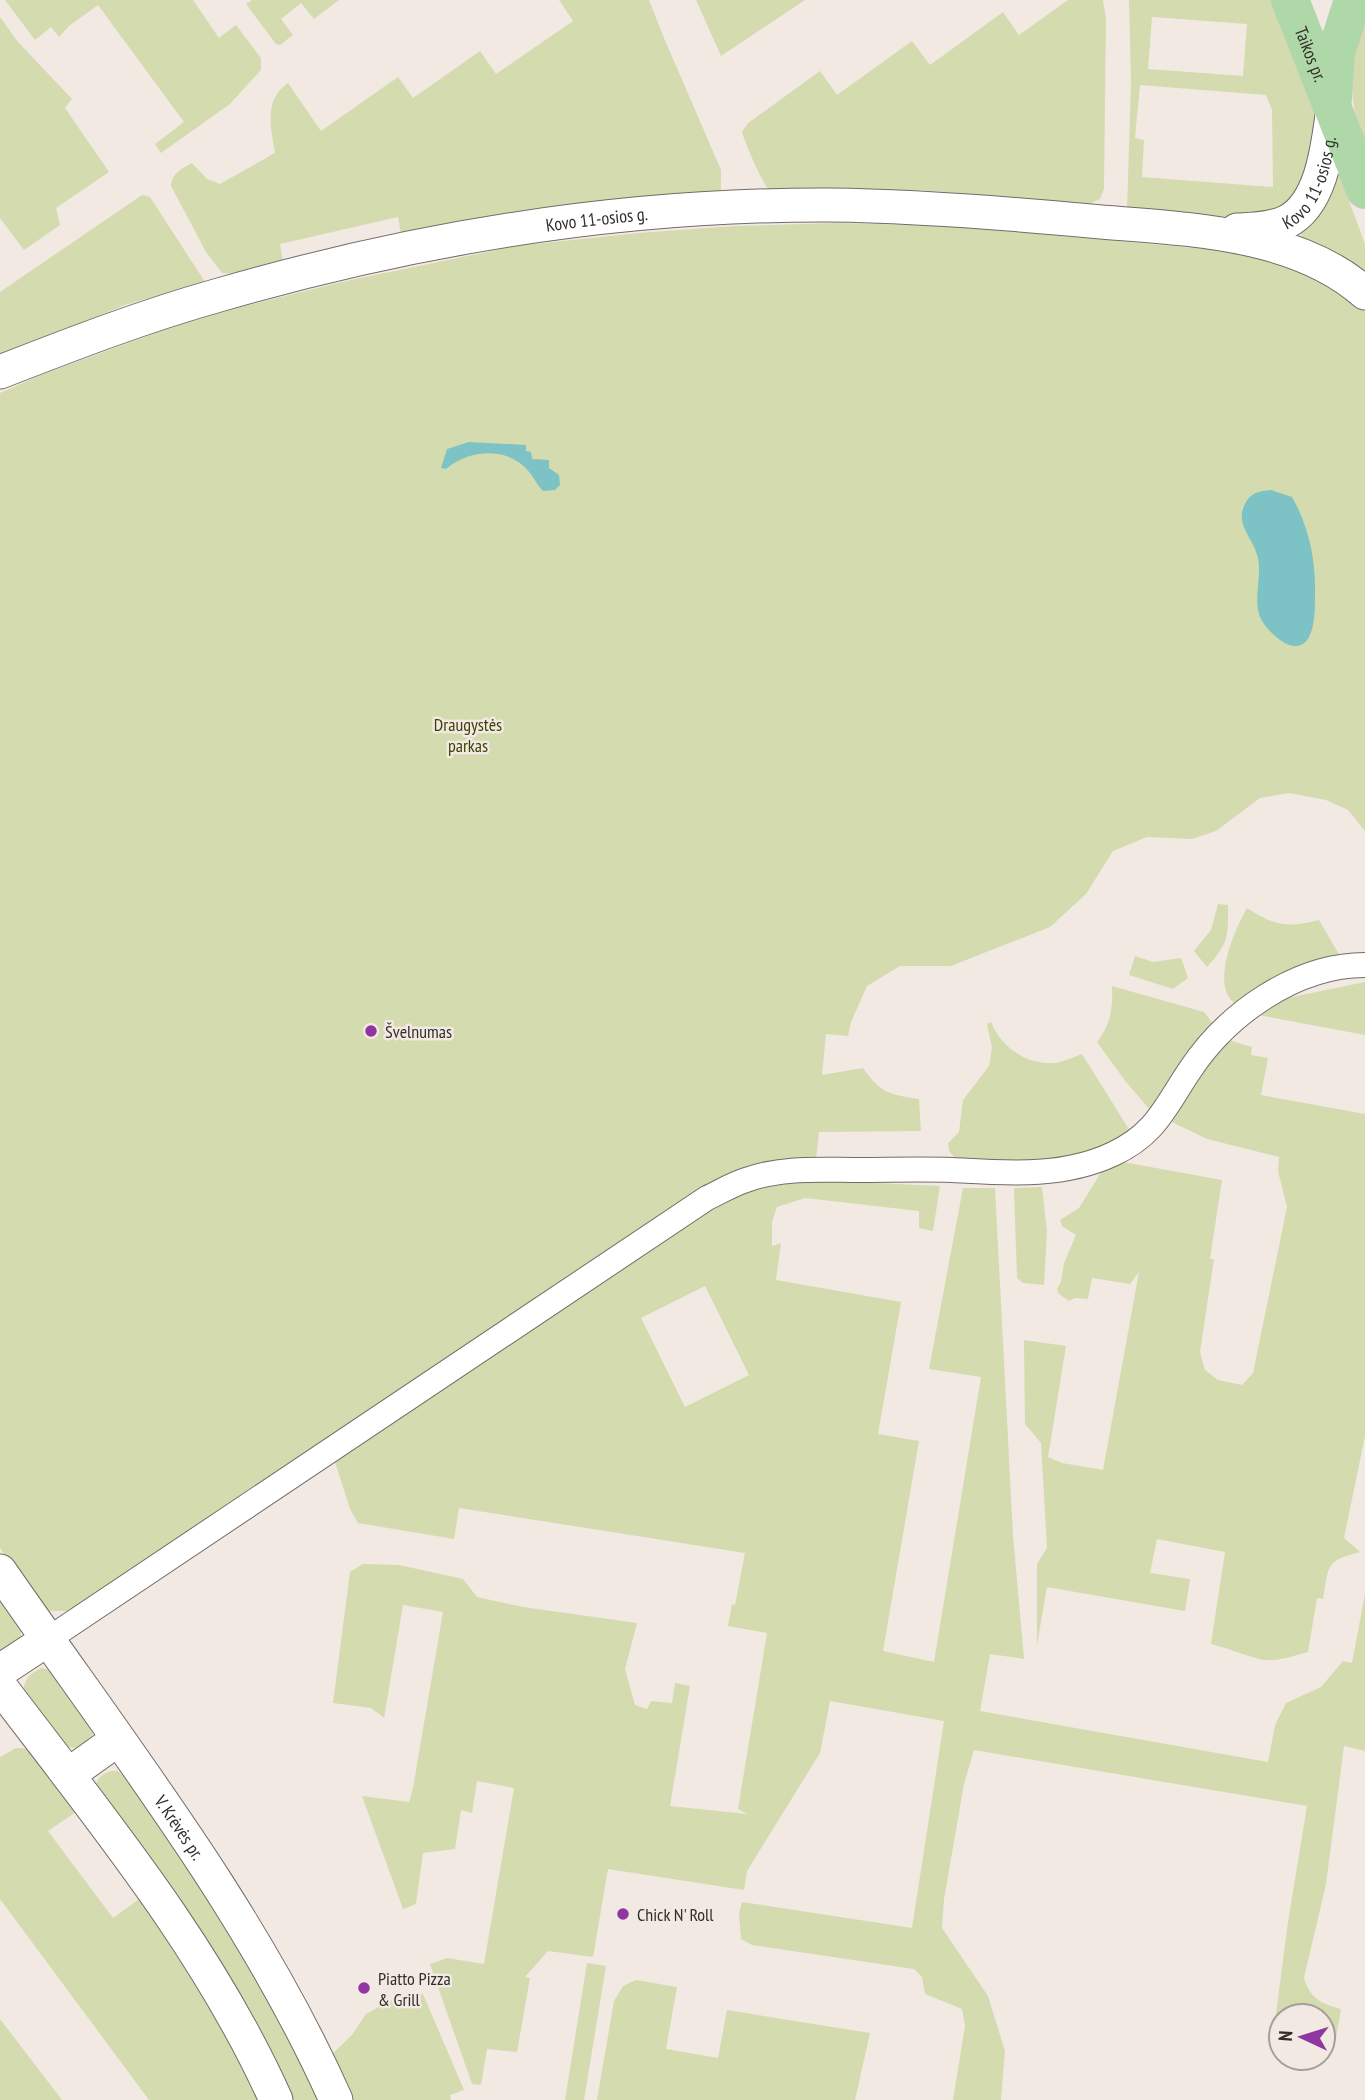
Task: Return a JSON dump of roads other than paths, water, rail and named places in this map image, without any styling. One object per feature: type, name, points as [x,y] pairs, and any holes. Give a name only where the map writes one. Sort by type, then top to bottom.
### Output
[{"type":"main road","name":"Taikos pr.","points":[[1290,0],[1365,190]]},
{"type":"main road","points":[[1333,108],[1336,53],[1353,0]]},
{"type":"main road","name":"Kovo 11-osios g.","points":[[1213,233],[1269,227],[1287,222],[1299,211],[1321,174],[1333,108]]},
{"type":"main road","name":"Kovo 11-osios g.","points":[[0,372],[103,332],[272,280],[446,241],[676,211],[829,205],[989,212],[1213,233],[1275,246],[1293,253],[1338,272],[1365,293]]},
{"type":"main road","name":"V. Krėvės pr.","points":[[0,1571],[215,1882],[265,1963],[317,2058],[336,2100]]},
{"type":"main road","points":[[0,1671],[47,1640]]},
{"type":"main road","points":[[0,1685],[163,1905],[224,1997],[276,2100]]},
{"type":"main road","points":[[68,1775],[117,1740]]},
{"type":"street","points":[[47,1640],[707,1198],[747,1179],[775,1173],[934,1169],[1003,1174],[1057,1171],[1096,1161],[1120,1151],[1148,1132],[1165,1112],[1190,1069],[1210,1043],[1239,1014],[1275,990],[1297,981],[1352,965],[1365,965]]},
{"type":"water","points":[[469,442],[526,445],[526,451],[531,452],[532,459],[549,460],[549,468],[559,475],[560,485],[555,490],[543,491],[521,464],[511,458],[489,453],[466,457],[446,469],[441,468],[447,449]]},
{"type":"water","points":[[1271,490],[1292,497],[1303,520],[1313,557],[1314,622],[1309,637],[1297,646],[1289,645],[1275,636],[1260,617],[1257,602],[1258,558],[1243,525],[1242,512],[1249,497]]},
{"type":"place","name":"Švelnumas","points":[[371,1031]]},
{"type":"place","name":"Chick N' Roll","points":[[623,1914]]},
{"type":"place","name":"Piatto Pizza & Grill","points":[[364,1988]]},
{"type":"park label","name":"Draugystės parkas","points":[[468,734]]}]
